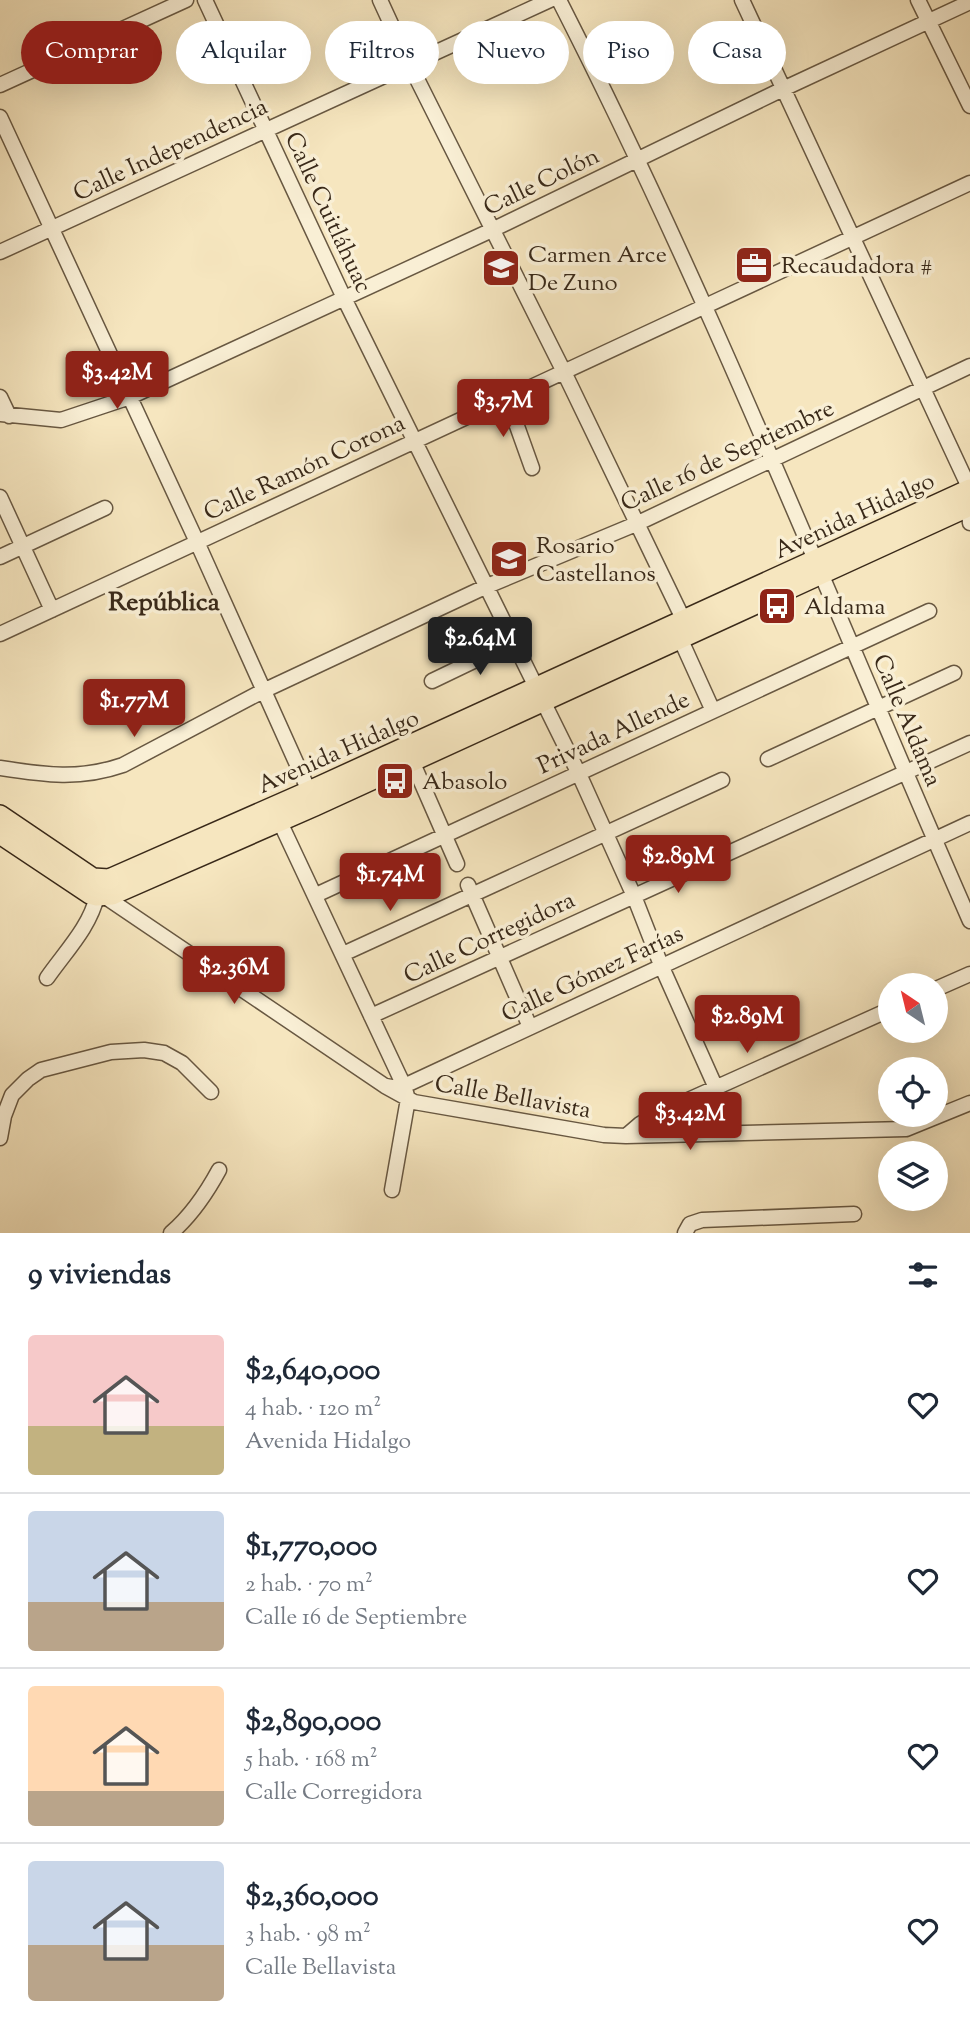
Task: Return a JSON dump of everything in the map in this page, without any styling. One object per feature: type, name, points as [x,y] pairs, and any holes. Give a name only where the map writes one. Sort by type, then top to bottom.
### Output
[{"type":"main road","name":"Avenida Hidalgo","points":[[100,897],[129,889],[174,860],[684,631],[819,567],[969,503]]},
{"type":"main road","name":"Avenida Hidalgo","points":[[0,815],[93,878],[102,880],[174,860],[280,822],[312,799],[412,761],[539,695]]},
{"type":"main road","points":[[0,834],[100,897]]},
{"type":"street","points":[[0,85],[186,0]]},
{"type":"street","name":"Calle Cuitláhuac","points":[[205,0],[344,298],[579,774],[716,1088]]},
{"type":"street","points":[[380,0],[390,21]]},
{"type":"street","name":"Calle Independencia","points":[[439,50],[550,0]]},
{"type":"street","name":"Calle Aldama","points":[[559,0],[705,306],[970,921]]},
{"type":"street","points":[[742,0],[921,388],[969,503]]},
{"type":"street","points":[[918,0],[970,106]]},
{"type":"street","name":"Calle Colón","points":[[5,415],[61,420],[130,397],[492,230],[970,2]]},
{"type":"street","name":"Calle Independencia","points":[[0,252],[365,84]]},
{"type":"street","points":[[419,84],[564,372],[636,524],[684,631],[713,711]]},
{"type":"street","points":[[0,117],[197,542],[312,799]]},
{"type":"street","name":"Calle Ramón Corona","points":[[0,634],[970,183]]},
{"type":"street","name":"Calle 16 de Septiembre","points":[[0,768],[47,775],[83,775],[123,765],[263,691],[485,587],[636,524],[970,366]]},
{"type":"street","points":[[0,397],[5,415]]},
{"type":"street","points":[[507,398],[532,468]]},
{"type":"street","points":[[0,497],[52,610]]},
{"type":"street","points":[[0,557],[105,509]]},
{"type":"street","name":"Privada Allende","points":[[316,895],[929,611]]},
{"type":"street","points":[[432,681],[513,642]]},
{"type":"street","points":[[768,759],[954,673]]},
{"type":"street","name":"Calle Corregidora","points":[[371,1016],[970,743]]},
{"type":"street","points":[[412,761],[457,864]]},
{"type":"street","points":[[343,954],[452,904],[470,890],[504,880],[722,780]]},
{"type":"street","points":[[280,822],[406,1092],[392,1190]]},
{"type":"street","name":"Calle Gómez Farías","points":[[406,1092],[530,1027],[970,823]]},
{"type":"street","points":[[470,890],[530,1027]]},
{"type":"street","points":[[47,978],[86,924],[100,897]]},
{"type":"street","name":"Calle Bellavista","points":[[100,897],[385,1086],[406,1092],[604,1135],[626,1136],[906,1129],[970,1103]]},
{"type":"street","points":[[948,984],[970,974]]},
{"type":"street","points":[[626,1136],[640,1124],[878,1015]]},
{"type":"street","points":[[0,1135],[12,1095],[28,1079],[41,1070],[111,1052],[144,1050],[164,1054],[182,1063],[211,1091]]},
{"type":"street","points":[[171,1233],[184,1222],[219,1170]]},
{"type":"street","points":[[685,1233],[690,1224],[702,1220],[854,1214]]},
{"type":"place","name":"Recaudadora #","points":[[754,265]]},
{"type":"place","name":"Carmen Arce De Zuno","points":[[501,268]]},
{"type":"place","name":"Rosario Castellanos","points":[[509,559]]},
{"type":"place","name":"Aldama","points":[[777,606]]},
{"type":"place","name":"Abasolo","points":[[395,781]]},
{"type":"district","name":"República","points":[[164,601]]}]
